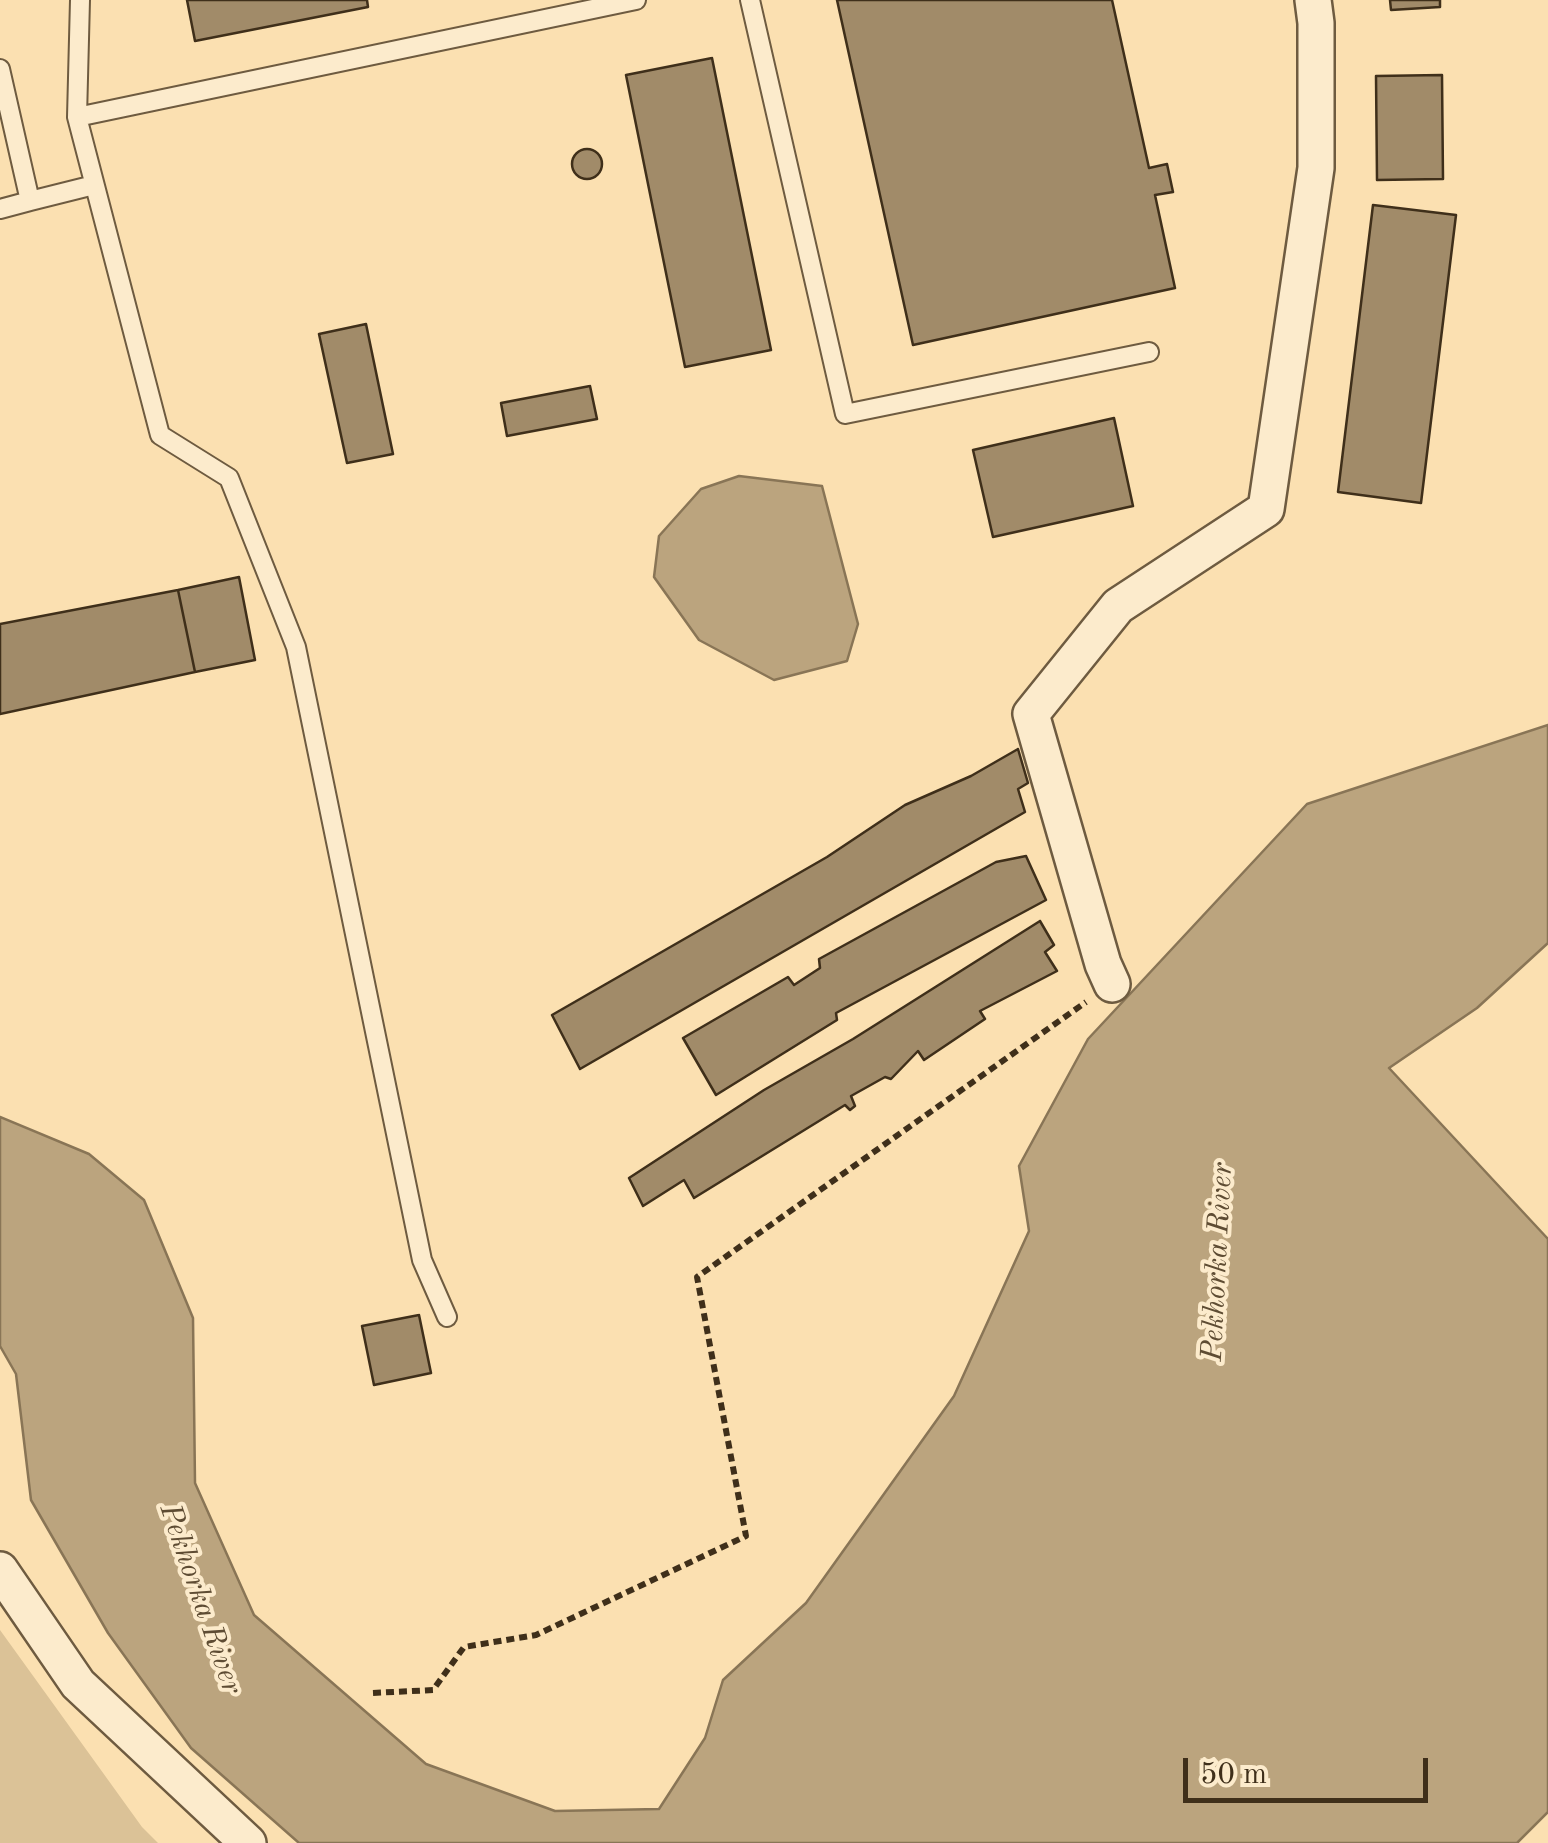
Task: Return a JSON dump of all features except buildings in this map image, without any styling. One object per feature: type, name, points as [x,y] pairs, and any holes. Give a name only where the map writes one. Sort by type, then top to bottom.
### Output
[{"type":"street","points":[[1112,984],[1031,714],[1118,606],[1266,510],[1316,168],[1313,0]]},
{"type":"street","points":[[0,1570],[78,1684],[248,1843]]},
{"type":"lane","points":[[80,0],[77,117],[160,435],[229,478],[296,647],[422,1260],[447,1316]]},
{"type":"lane","points":[[77,117],[636,0]]},
{"type":"lane","points":[[750,0],[845,414],[1149,352]]},
{"type":"lane","points":[[0,70],[30,201]]},
{"type":"lane","points":[[0,209],[94,184]]},
{"type":"path","points":[[373,1693],[433,1690],[464,1647],[536,1635],[746,1536],[698,1277],[1112,984]]},
{"type":"shaded area","points":[[0,1630],[142,1827],[158,1843],[0,1843]]},
{"type":"water","points":[[739,476],[822,486],[858,624],[847,661],[774,680],[699,640],[654,577],[659,536],[701,489]]},
{"type":"water","name":"Pekhorka River","points":[[1548,725],[1548,943],[1477,1008],[1389,1068],[1548,1239],[1548,1812],[1517,1843],[299,1843],[191,1748],[108,1633],[31,1500],[16,1374],[0,1346],[0,1117],[89,1154],[144,1200],[193,1318],[195,1483],[254,1615],[426,1764],[555,1811],[659,1809],[705,1738],[723,1680],[806,1603],[954,1396],[1029,1231],[1019,1166],[1088,1039],[1307,804]]}]
